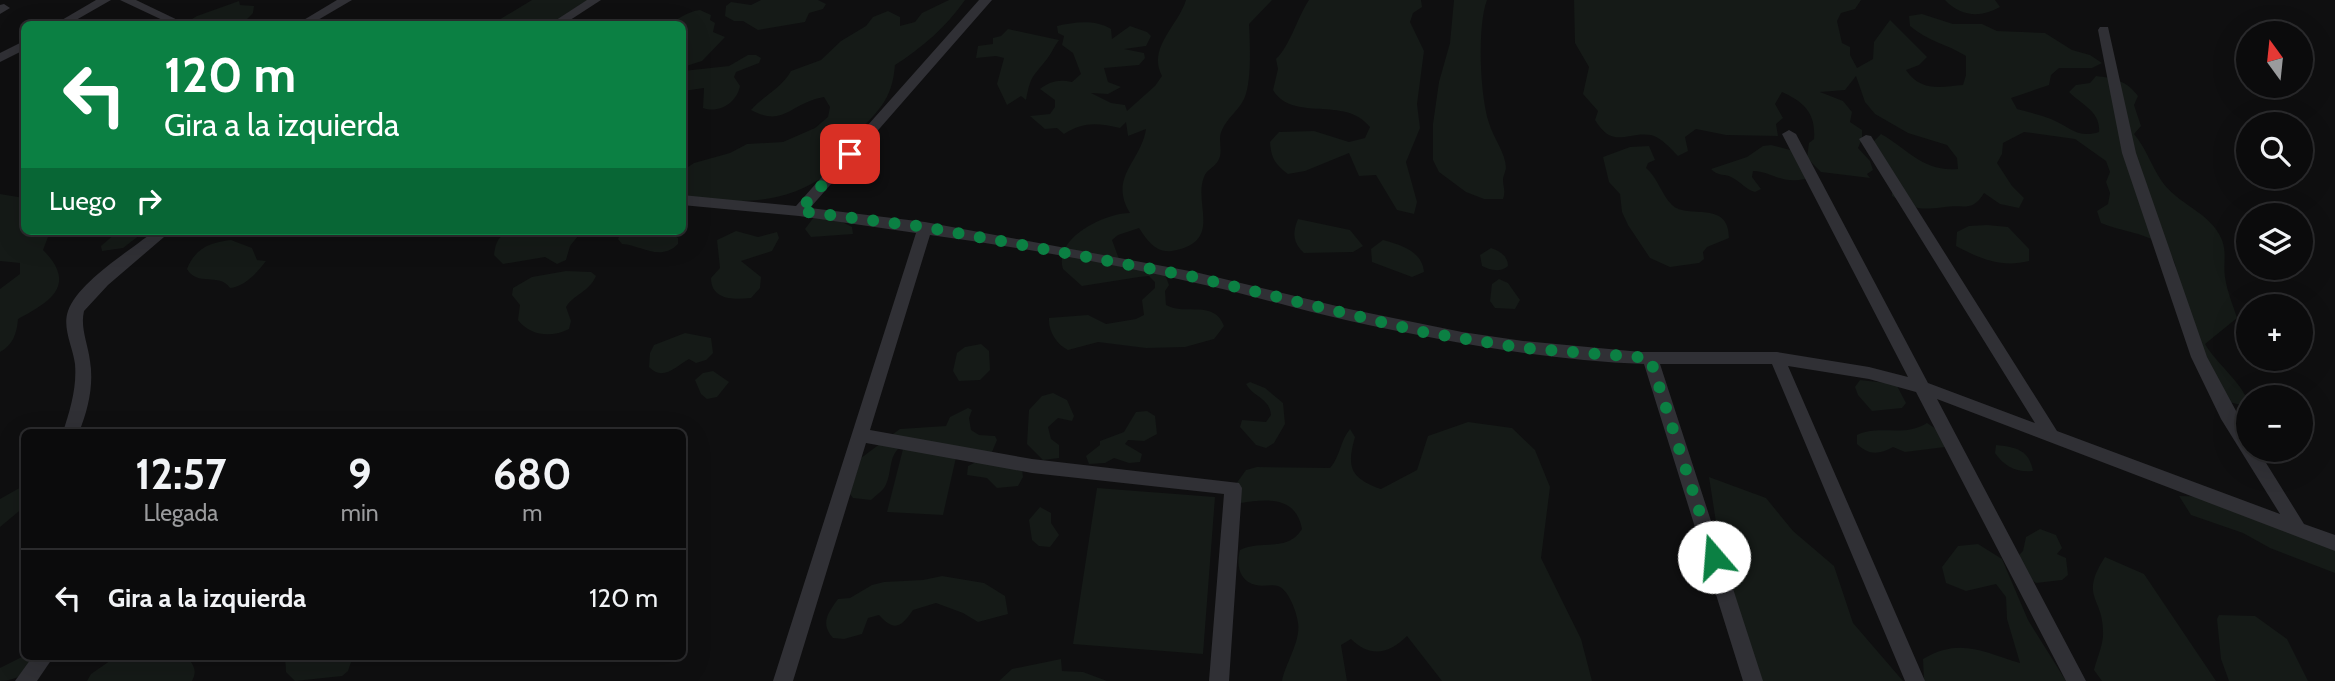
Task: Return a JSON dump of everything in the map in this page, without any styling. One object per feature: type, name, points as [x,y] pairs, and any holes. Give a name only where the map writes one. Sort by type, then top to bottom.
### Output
[{"type":"street","points":[[67,21],[106,0]]},
{"type":"street","points":[[126,0],[173,21]]},
{"type":"street","points":[[308,21],[346,0]]},
{"type":"street","points":[[561,21],[595,0]]},
{"type":"street","points":[[799,211],[986,0]]},
{"type":"street","points":[[2104,30],[2129,153],[2199,357],[2227,414],[2298,529]]},
{"type":"street","points":[[0,58],[21,46]]},
{"type":"street","points":[[1789,134],[2076,681]]},
{"type":"street","points":[[1866,139],[2050,433]]},
{"type":"street","points":[[686,200],[925,227],[1195,277],[1423,332],[1522,348],[1650,358],[1777,358],[1869,373],[1922,387],[2050,433],[2335,543]]},
{"type":"street","points":[[783,681],[925,227]]},
{"type":"street","points":[[72,429],[83,395],[76,310],[94,289],[159,235]]},
{"type":"street","points":[[1650,358],[1753,681]]},
{"type":"street","points":[[1777,358],[1915,681]]},
{"type":"street","points":[[860,435],[1032,466],[1233,488],[1219,681]]},
{"type":"street","points":[[25,681],[41,660]]},
{"type":"shaded area","points":[[532,0],[590,0],[558,21],[497,21]]},
{"type":"shaded area","points":[[761,0],[818,0],[826,4],[823,9],[809,13],[805,22],[758,30],[743,21],[734,21],[725,16],[726,6],[731,2],[751,5]]},
{"type":"shaded area","points":[[949,0],[965,0],[933,36],[895,65],[887,97],[852,139],[846,158],[839,167],[810,185],[776,197],[739,201],[686,199],[686,168],[694,163],[730,153],[747,144],[783,142],[815,128],[828,117],[830,107],[824,97],[780,115],[762,115],[751,110],[782,83],[791,71],[821,60],[841,41],[866,26],[873,17],[888,11],[900,17],[900,26],[915,22],[922,13]]},
{"type":"shaded area","points":[[1186,0],[1272,0],[1249,24],[1250,62],[1247,92],[1222,130],[1218,161],[1204,177],[1202,231],[1197,239],[1188,246],[1172,251],[1161,250],[1152,245],[1139,228],[1118,235],[1112,240],[1119,259],[1164,272],[1169,285],[1165,291],[1166,305],[1207,310],[1214,313],[1224,326],[1214,339],[1185,347],[1146,348],[1098,342],[1068,350],[1054,337],[1049,318],[1088,315],[1106,324],[1136,319],[1144,315],[1142,300],[1155,288],[1155,282],[1149,276],[1082,286],[1063,269],[1062,258],[1066,247],[1083,229],[1108,217],[1130,213],[1124,200],[1124,179],[1146,129],[1128,136],[1126,122],[1120,128],[1098,124],[1085,125],[1064,134],[1057,128],[1045,129],[1030,116],[1050,114],[1055,107],[1055,100],[1040,89],[1055,81],[1072,82],[1081,74],[1073,53],[1062,45],[1064,36],[1058,33],[1057,26],[1098,24],[1111,29],[1112,39],[1130,26],[1151,36],[1146,46],[1124,49],[1144,53],[1145,58],[1139,65],[1104,68],[1108,82],[1121,87],[1108,94],[1091,93],[1111,103],[1125,105],[1127,111],[1155,86],[1162,76],[1158,56],[1165,37]]},
{"type":"shaded area","points":[[1309,0],[1421,0],[1422,7],[1413,13],[1410,22],[1424,51],[1417,104],[1420,128],[1406,162],[1417,202],[1414,214],[1397,210],[1376,175],[1359,176],[1349,153],[1305,171],[1288,174],[1274,160],[1270,142],[1279,132],[1314,131],[1349,142],[1365,138],[1370,127],[1347,112],[1293,105],[1282,100],[1273,90],[1278,69],[1276,59]]},
{"type":"shaded area","points":[[1454,0],[1487,0],[1482,26],[1482,79],[1489,123],[1502,151],[1506,168],[1503,199],[1484,199],[1466,192],[1439,172],[1433,160],[1433,124],[1439,82],[1450,43]]},
{"type":"shaded area","points":[[1574,0],[1861,0],[1855,9],[1841,13],[1837,21],[1842,43],[1850,47],[1850,55],[1857,68],[1873,59],[1874,42],[1890,20],[1927,57],[1919,65],[1906,70],[1925,85],[1963,85],[1966,56],[1917,31],[1910,26],[1909,16],[1922,14],[1953,24],[1982,24],[1997,31],[2045,33],[2072,50],[2090,55],[2102,63],[2092,68],[2059,68],[2051,75],[2049,85],[2011,98],[2017,109],[2051,119],[2074,131],[2092,134],[2099,132],[2099,125],[2090,109],[2069,92],[2076,85],[2090,83],[2096,76],[2109,78],[2125,84],[2138,96],[2134,105],[2141,126],[2134,134],[2157,174],[2168,189],[2210,222],[2222,240],[2226,282],[2236,319],[2205,344],[2238,385],[2236,385],[2236,404],[2225,401],[2184,324],[2179,306],[2177,271],[2171,255],[2158,243],[2142,235],[2101,223],[2097,211],[2108,204],[2110,193],[2106,182],[2110,172],[2106,161],[2075,139],[2024,132],[2003,143],[2002,154],[1997,163],[2012,186],[2024,198],[2019,208],[2000,204],[1984,193],[1971,205],[1923,209],[1892,196],[1892,184],[1866,149],[1881,134],[1917,159],[1935,167],[1958,169],[1957,158],[1947,145],[1908,133],[1875,114],[1865,102],[1856,76],[1845,90],[1820,92],[1843,101],[1852,112],[1850,122],[1862,130],[1858,148],[1870,161],[1873,170],[1867,174],[1870,178],[1821,172],[1807,158],[1809,143],[1814,139],[1811,115],[1797,100],[1782,92],[1775,104],[1783,118],[1776,124],[1778,136],[1726,135],[1696,129],[1685,137],[1688,151],[1678,156],[1655,136],[1642,134],[1614,137],[1595,120],[1598,111],[1583,94],[1589,67],[1575,43]]},
{"type":"shaded area","points":[[1945,0],[1995,0],[2000,7],[1986,13],[1971,14],[1958,10]]},
{"type":"shaded area","points":[[239,1],[240,5],[254,6],[253,13],[245,21],[189,21]]},
{"type":"shaded area","points":[[700,10],[711,15],[710,20],[715,23],[713,32],[725,37],[702,61],[686,66],[686,21],[673,21]]},
{"type":"shaded area","points":[[1008,29],[1059,40],[1033,77],[1026,100],[1021,96],[1007,105],[997,84],[1004,58],[976,58],[978,46],[993,44],[993,38],[1001,36]]},
{"type":"shaded area","points":[[748,55],[761,58],[759,63],[736,72],[734,77],[740,86],[738,92],[731,102],[721,108],[703,108],[704,88],[686,91],[686,71],[729,66]]},
{"type":"shaded area","points":[[1771,145],[1794,151],[1807,174],[1805,179],[1789,180],[1753,171],[1752,177],[1761,189],[1755,192],[1733,178],[1711,169],[1747,157],[1763,146]]},
{"type":"shaded area","points":[[1649,146],[1655,160],[1648,163],[1646,168],[1672,205],[1688,211],[1715,214],[1722,218],[1727,226],[1729,238],[1707,247],[1703,252],[1704,259],[1699,263],[1670,267],[1650,258],[1628,225],[1622,212],[1620,194],[1609,182],[1603,157],[1630,147]]},
{"type":"shaded area","points":[[0,194],[21,198],[21,235],[48,237],[43,250],[53,262],[59,283],[49,299],[18,319],[13,338],[0,352],[0,289],[20,274],[20,263],[0,261]]},
{"type":"shaded area","points":[[814,217],[838,220],[852,227],[853,234],[811,237],[805,229]]},
{"type":"shaded area","points":[[1298,219],[1350,230],[1363,246],[1353,252],[1304,253],[1295,238]]},
{"type":"shaded area","points":[[1969,226],[2008,227],[2029,249],[2029,261],[2000,263],[1956,246],[1957,232]]},
{"type":"shaded area","points":[[736,231],[758,237],[777,232],[779,238],[772,251],[741,261],[761,277],[760,288],[751,298],[738,299],[719,295],[712,285],[711,278],[720,268],[717,240]]},
{"type":"shaded area","points":[[114,235],[140,235],[123,248],[102,251],[101,246]]},
{"type":"shaded area","points":[[579,235],[570,246],[566,260],[557,264],[545,257],[503,264],[494,255],[500,237]]},
{"type":"shaded area","points":[[620,235],[674,235],[678,238],[678,244],[664,252],[657,252],[622,244],[618,239]]},
{"type":"shaded area","points":[[231,240],[252,248],[257,260],[266,261],[246,282],[230,288],[220,281],[196,277],[187,269],[194,256],[204,247]]},
{"type":"shaded area","points":[[1383,240],[1415,254],[1424,272],[1412,277],[1372,262],[1371,249]]},
{"type":"shaded area","points":[[1491,248],[1503,254],[1508,266],[1492,270],[1482,266],[1480,255]]},
{"type":"shaded area","points":[[566,271],[591,272],[596,276],[566,307],[571,321],[569,329],[556,334],[542,334],[523,325],[518,320],[520,305],[512,295],[513,288],[532,277]]},
{"type":"shaded area","points":[[1499,279],[1508,283],[1520,300],[1515,309],[1495,308],[1490,301],[1492,284]]},
{"type":"shaded area","points":[[685,333],[711,338],[713,353],[706,360],[696,363],[689,359],[664,373],[649,367],[650,353],[654,345]]},
{"type":"shaded area","points":[[981,344],[989,351],[990,370],[980,380],[959,381],[953,371],[957,353],[965,347]]},
{"type":"shaded area","points":[[713,371],[729,382],[717,397],[707,399],[701,394],[695,380],[703,373]]},
{"type":"shaded area","points":[[1860,380],[1896,384],[1906,403],[1902,408],[1872,411],[1858,395],[1855,387]]},
{"type":"shaded area","points":[[1250,382],[1265,388],[1283,403],[1285,424],[1274,443],[1266,448],[1256,445],[1240,427],[1242,420],[1266,422],[1271,415],[1268,405],[1246,384]]},
{"type":"shaded area","points":[[1053,393],[1067,400],[1074,416],[1072,421],[1058,418],[1048,427],[1051,439],[1059,445],[1059,458],[1043,460],[1027,444],[1029,410],[1042,396]]},
{"type":"shaded area","points":[[968,408],[972,410],[969,418],[971,430],[979,435],[995,436],[997,440],[992,452],[902,446],[894,455],[883,490],[871,500],[853,498],[850,494],[861,458],[900,429],[946,426],[950,417]]},
{"type":"shaded area","points":[[1147,411],[1155,416],[1157,434],[1144,441],[1128,440],[1125,444],[1142,454],[1140,462],[1129,463],[1114,458],[1105,463],[1089,464],[1086,456],[1100,445],[1100,441],[1124,432],[1136,412]]},
{"type":"shaded area","points":[[1468,422],[1512,428],[1535,450],[1550,487],[1541,558],[1581,639],[1592,681],[1442,681],[1407,636],[1393,647],[1379,651],[1365,649],[1351,639],[1341,645],[1347,681],[1282,681],[1297,637],[1298,623],[1294,608],[1282,588],[1273,585],[1259,586],[1246,580],[1240,572],[1239,556],[1240,550],[1248,547],[1289,541],[1302,529],[1294,510],[1287,505],[1270,501],[1241,503],[1236,484],[1246,470],[1257,467],[1330,468],[1350,429],[1355,437],[1351,457],[1353,471],[1363,481],[1381,489],[1417,470],[1428,436]]},
{"type":"shaded area","points":[[1927,423],[1939,431],[1945,447],[1905,452],[1893,447],[1874,453],[1857,444],[1857,435],[1866,432],[1909,430]]},
{"type":"shaded area","points":[[1996,445],[2010,447],[2025,454],[2033,471],[2016,470],[2006,465],[1995,453]]},
{"type":"shaded area","points":[[903,449],[957,453],[943,515],[887,512]]},
{"type":"shaded area","points":[[978,461],[1022,469],[1023,477],[1018,486],[997,488],[987,478],[967,475],[968,466]]},
{"type":"shaded area","points":[[1709,477],[1766,498],[1793,531],[1834,566],[1853,623],[1903,681],[1752,681],[1732,626]]},
{"type":"shaded area","points":[[21,487],[21,510],[0,527],[0,499]]},
{"type":"shaded area","points":[[1097,488],[1215,497],[1203,654],[1073,644]]},
{"type":"shaded area","points":[[2179,496],[2218,497],[2335,545],[2335,573],[2270,548],[2243,533],[2191,515]]},
{"type":"shaded area","points":[[1040,507],[1051,513],[1051,523],[1059,535],[1050,547],[1039,546],[1032,540],[1029,520]]},
{"type":"shaded area","points":[[2040,529],[2056,535],[2062,548],[2057,554],[2066,558],[2068,575],[2062,580],[2036,583],[2010,564],[2023,551],[2026,537]]},
{"type":"shaded area","points":[[1978,544],[2002,559],[2028,620],[2066,681],[1924,681],[1923,659],[1949,649],[1983,651],[2020,663],[2007,619],[2006,597],[1996,584],[1966,591],[1946,583],[1942,567],[1958,546]]},
{"type":"shaded area","points":[[2105,557],[2144,574],[2216,681],[2102,681],[2094,670],[2103,631],[2093,589],[2097,570]]},
{"type":"shaded area","points":[[942,576],[984,583],[1005,596],[1008,614],[978,622],[936,603],[913,610],[898,625],[890,624],[879,615],[868,618],[862,634],[844,639],[833,638],[829,633],[827,618],[838,599],[850,598],[872,585],[884,582]]},
{"type":"shaded area","points":[[2219,615],[2255,616],[2287,639],[2308,681],[2229,681],[2221,659],[2217,619]]},
{"type":"shaded area","points":[[21,658],[21,660],[35,660],[22,675],[12,679],[0,681],[0,668]]},
{"type":"shaded area","points":[[1061,659],[1062,671],[1083,672],[1107,681],[999,681],[1012,669]]},
{"type":"shaded area","points":[[111,660],[189,660],[195,674],[192,681],[87,681],[91,674]]},
{"type":"shaded area","points":[[285,660],[352,660],[348,671],[342,676],[295,681],[286,672]]},
{"type":"route","points":[[850,154],[799,211],[925,227],[1195,277],[1423,332],[1522,348],[1650,358],[1714,557]]}]
